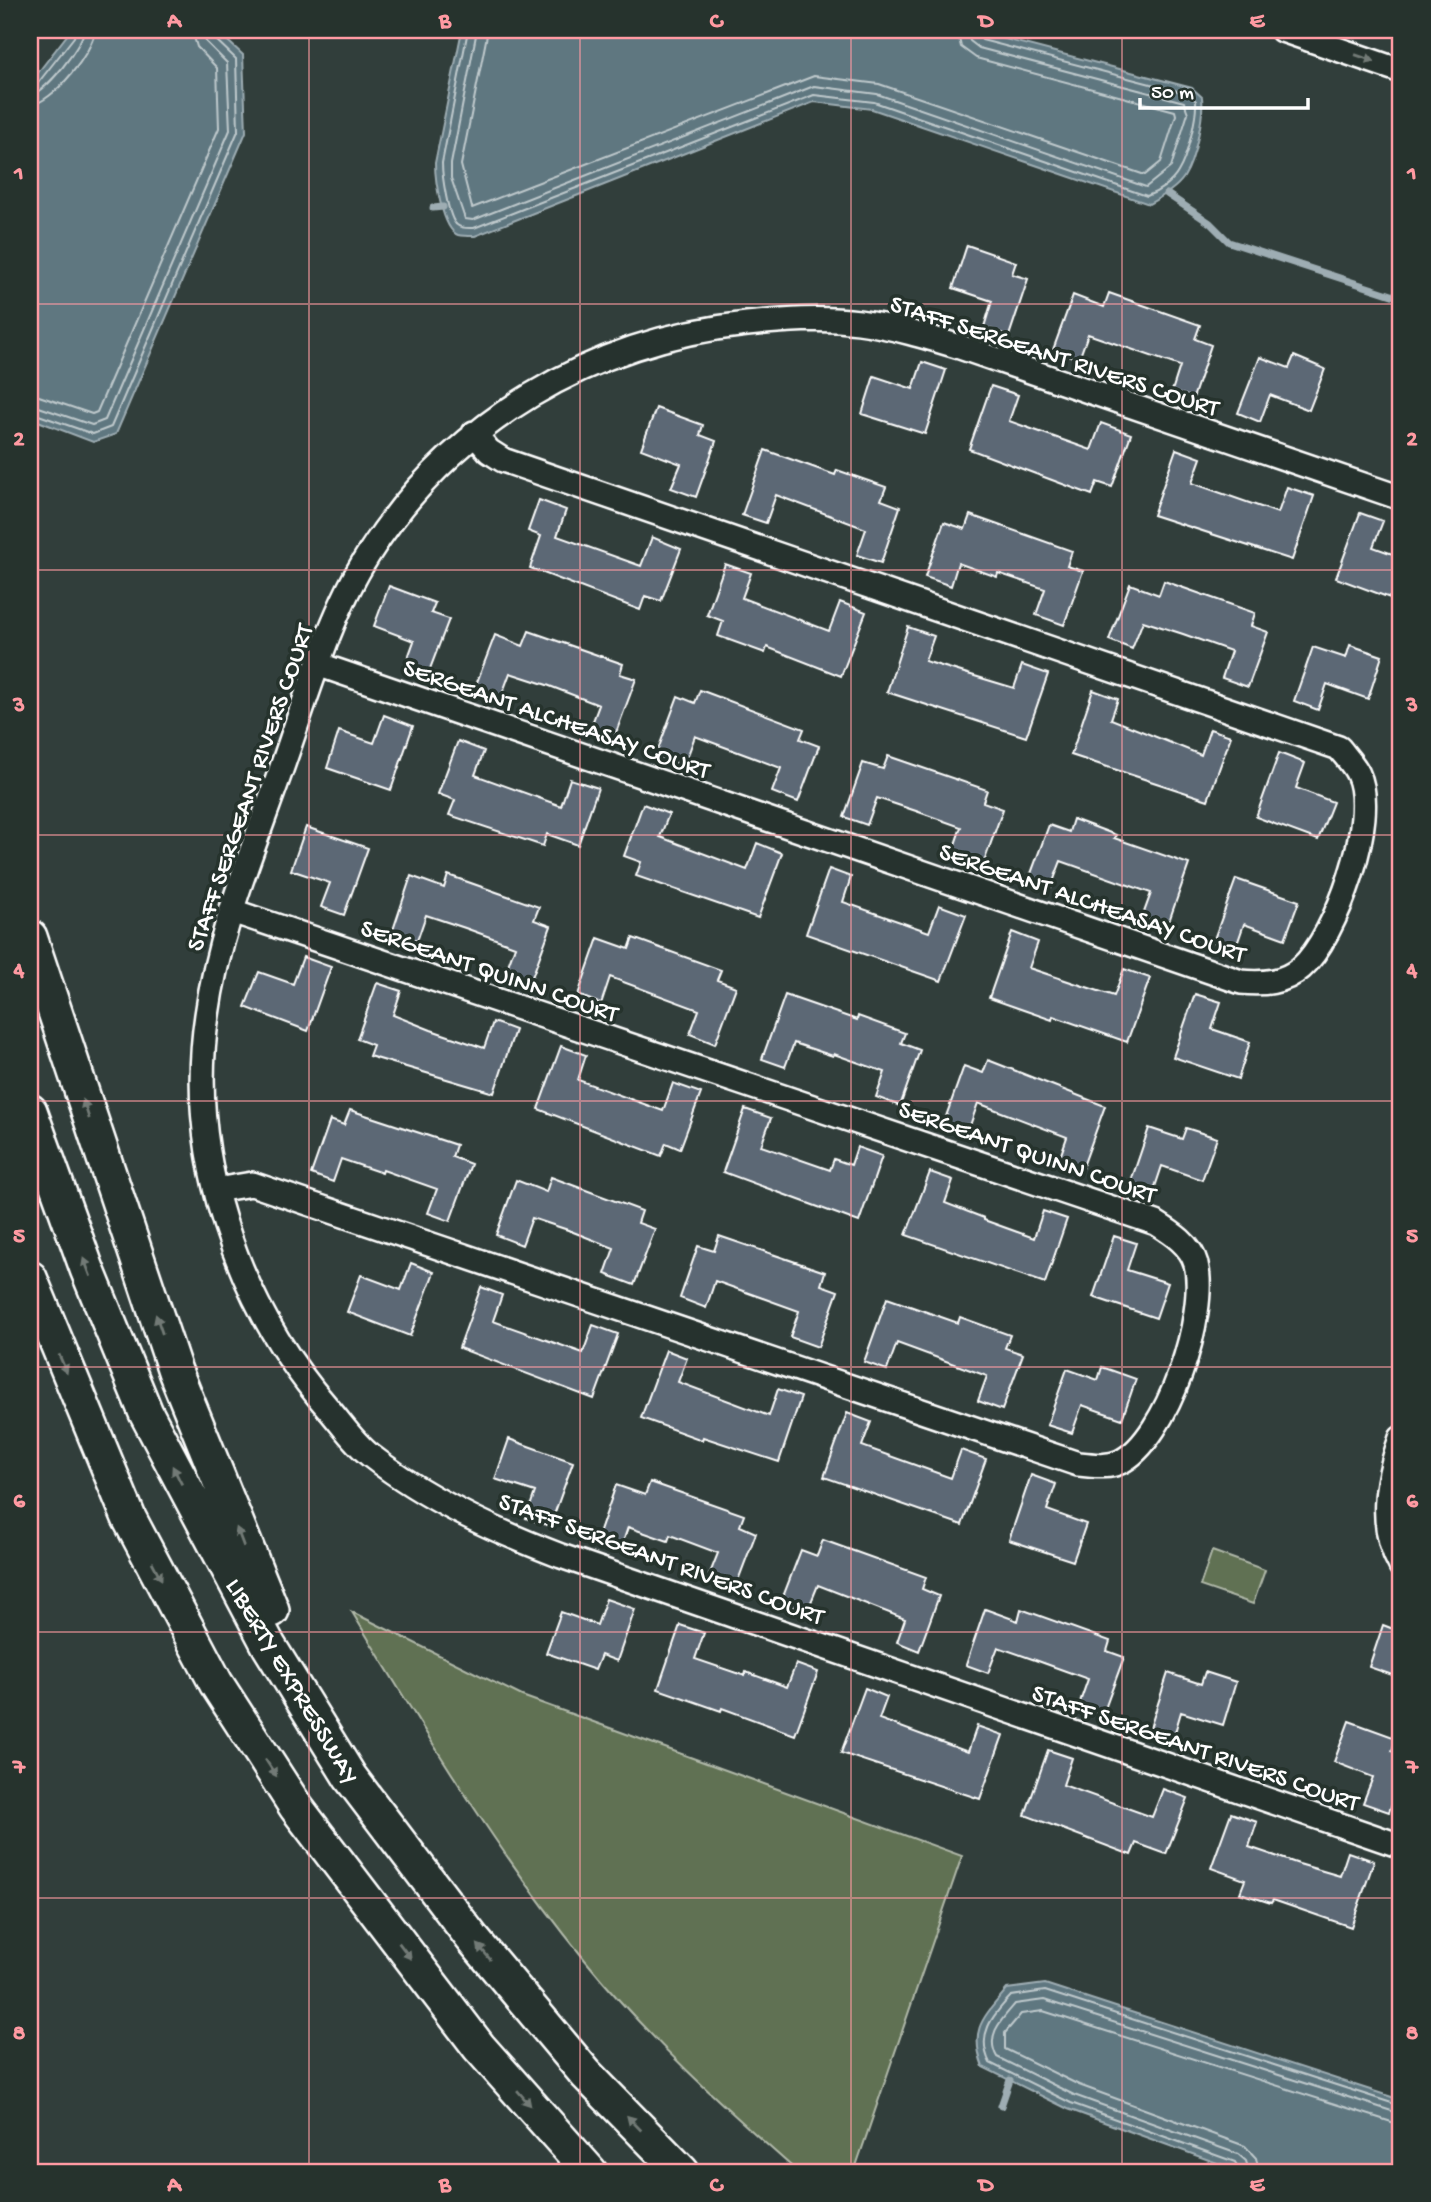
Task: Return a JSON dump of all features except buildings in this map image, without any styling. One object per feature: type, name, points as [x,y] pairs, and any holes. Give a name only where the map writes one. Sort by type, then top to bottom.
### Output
[{"type":"highway","points":[[30,937],[175,1371],[255,1574],[350,1777]]},
{"type":"highway","name":"LIBERTY EXPRESSWAY","points":[[30,1111],[87,1269],[146,1413],[269,1646],[350,1777],[472,1938],[586,2074],[682,2172]]},
{"type":"highway","points":[[30,1278],[58,1353],[129,1518],[216,1683],[296,1807],[454,2015],[590,2172]]},
{"type":"street","points":[[1282,30],[1401,71]]},
{"type":"street","name":"STAFF SERGEANT RIVERS COURT","points":[[1401,498],[960,347],[921,335],[859,322],[799,319],[704,328],[622,350],[542,387],[474,433],[422,481],[367,555],[339,609],[232,911],[217,963],[206,1018],[203,1080],[205,1130],[216,1190],[240,1265],[264,1320],[302,1379],[366,1452],[412,1486],[519,1540],[561,1556],[1401,1846]]},
{"type":"street","name":"SERGEANT ALCHEASAY COURT","points":[[320,665],[1241,982],[1268,984],[1301,968],[1327,932],[1360,844],[1363,801],[1358,774],[1339,748],[503,460],[489,451],[474,433]]},
{"type":"street","name":"SERGEANT QUINN COURT","points":[[216,1190],[252,1184],[1078,1464],[1105,1466],[1121,1461],[1150,1431],[1171,1397],[1183,1364],[1199,1294],[1195,1262],[1181,1240],[1156,1223],[232,911]]},
{"type":"street","points":[[1401,1438],[1385,1505],[1387,1531],[1401,1566]]},
{"type":"green space","points":[[1212,1551],[1265,1570],[1253,1604],[1200,1586]]},
{"type":"green space","points":[[352,1612],[522,1696],[962,1856],[854,2172],[798,2172],[742,2122],[634,2017],[552,1919],[491,1834]]},
{"type":"water","points":[[71,30],[216,30],[243,55],[246,132],[116,434],[93,442],[30,418],[30,83]]},
{"type":"water","points":[[462,30],[971,30],[1192,88],[1202,97],[1202,115],[1195,149],[1184,177],[1173,189],[1149,204],[872,109],[814,102],[475,236],[462,236],[452,231],[444,214],[435,163]]},
{"type":"water","points":[[1045,1984],[1401,2100],[1401,2172],[1242,2172],[1068,2109],[983,2067],[977,2043],[985,2016],[1007,1989]]},
{"type":"waterway","points":[[1167,194],[1210,223],[1229,242],[1401,298]]},
{"type":"waterway","points":[[433,208],[443,207]]},
{"type":"waterway","points":[[1001,2106],[1010,2080]]}]
